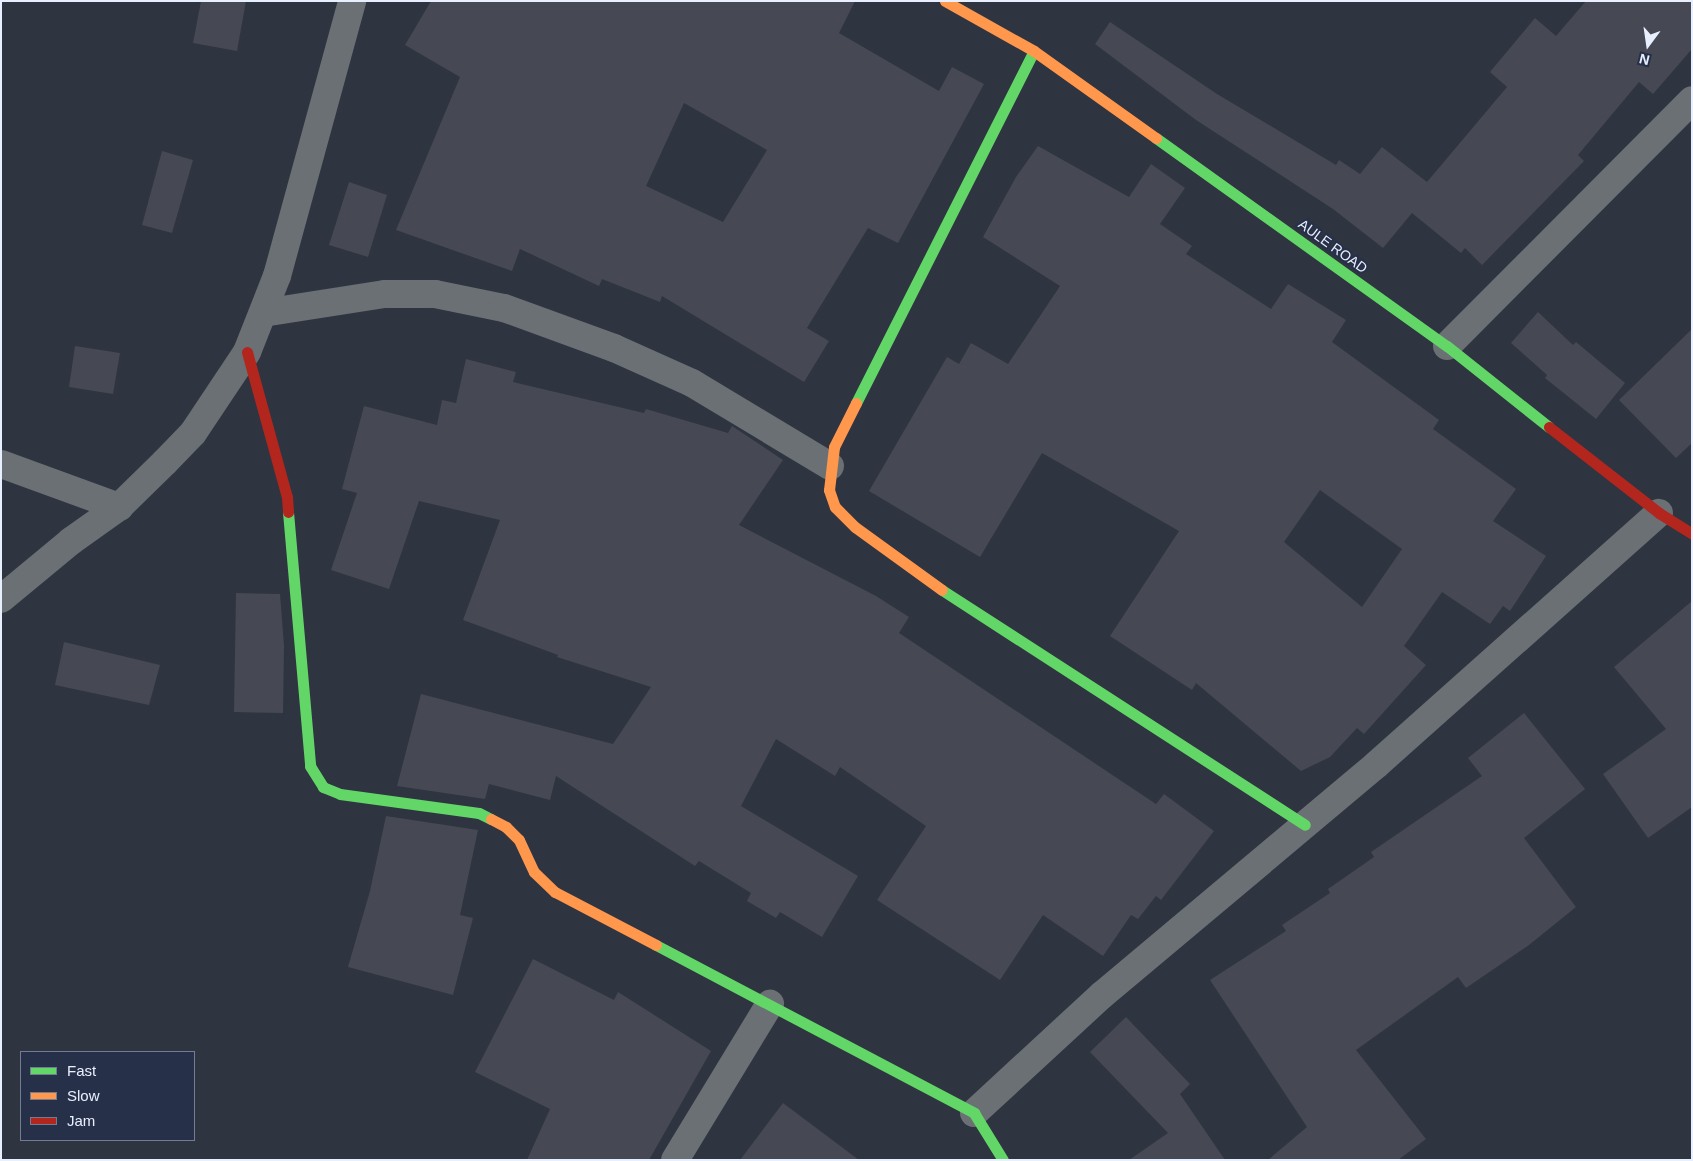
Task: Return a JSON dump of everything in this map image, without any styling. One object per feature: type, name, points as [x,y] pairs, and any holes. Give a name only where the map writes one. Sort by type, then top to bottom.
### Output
[{"type":"street","points":[[1,599],[71,541],[119,507],[193,432],[248,352],[277,276],[352,1]]},
{"type":"street","name":"AULE ROAD","points":[[945,1],[1034,52],[1447,346],[1659,513],[1692,534]]},
{"type":"street","points":[[1034,52],[834,447],[830,466],[829,490],[835,507],[881,547],[938,588],[1305,825]]},
{"type":"street","points":[[1447,346],[1692,100]]},
{"type":"street","points":[[263,313],[385,294],[435,294],[504,308],[614,348],[692,383],[830,466]]},
{"type":"street","points":[[248,352],[287,497],[296,568],[310,766],[323,787],[340,794],[478,812],[506,826],[519,840],[534,872],[555,892],[974,1113],[1003,1160]]},
{"type":"street","points":[[1,464],[119,507]]},
{"type":"street","points":[[974,1113],[1102,995],[1305,825],[1659,513]]},
{"type":"street","points":[[675,1160],[770,1004]]},
{"type":"building","points":[[201,1],[246,1],[237,51],[193,43]]},
{"type":"building","points":[[431,1],[855,1],[839,33],[939,91],[952,67],[984,84],[898,243],[868,228],[807,328],[829,341],[804,382],[662,296],[660,302],[602,279],[599,286],[520,249],[512,271],[396,230],[460,77],[405,45]],"holes":[[[684,103],[767,150],[723,222],[646,186]]]},
{"type":"building","points":[[1586,1],[1692,1],[1692,49],[1653,94],[1639,82],[1578,155],[1584,161],[1482,265],[1465,248],[1461,253],[1412,213],[1383,248],[1333,209],[1196,120],[1095,44],[1110,22],[1217,94],[1336,165],[1339,160],[1360,174],[1382,147],[1427,182],[1507,87],[1490,72],[1535,18],[1556,36]]},
{"type":"building","points":[[1038,146],[1129,197],[1151,164],[1185,188],[1160,224],[1192,246],[1186,254],[1271,309],[1288,284],[1346,320],[1332,342],[1439,420],[1433,429],[1516,489],[1493,521],[1546,556],[1510,611],[1503,606],[1490,624],[1442,592],[1404,646],[1426,665],[1364,734],[1357,728],[1330,757],[1301,771],[1196,683],[1192,690],[1110,636],[1179,531],[1042,453],[980,557],[869,491],[947,357],[959,364],[971,343],[1008,364],[1060,286],[983,237],[1016,177]],"holes":[[[1320,490],[1402,549],[1362,607],[1284,542]]]},
{"type":"building","points":[[162,151],[193,160],[172,233],[142,225]]},
{"type":"building","points":[[349,182],[387,195],[368,257],[329,245]]},
{"type":"building","points":[[1538,312],[1573,345],[1576,342],[1625,383],[1596,419],[1545,378],[1547,375],[1511,343]]},
{"type":"building","points":[[1692,329],[1692,443],[1676,458],[1619,400]]},
{"type":"building","points":[[75,346],[120,353],[113,394],[69,387]]},
{"type":"building","points":[[466,359],[516,372],[513,382],[644,413],[646,409],[728,433],[732,426],[783,460],[739,525],[876,596],[909,617],[899,633],[1156,804],[1164,794],[1214,831],[1161,900],[1156,896],[1138,919],[1131,915],[1103,956],[1043,915],[1000,980],[877,900],[926,826],[840,767],[835,776],[776,739],[741,806],[858,876],[822,937],[780,912],[776,918],[747,901],[751,893],[699,861],[695,866],[556,776],[550,800],[489,784],[485,799],[397,786],[421,694],[613,744],[651,687],[557,657],[558,655],[463,620],[500,520],[419,501],[389,589],[331,570],[357,493],[342,489],[364,406],[437,425],[442,400],[456,403]]},
{"type":"building","points":[[236,593],[280,594],[284,646],[283,713],[234,712]]},
{"type":"building","points":[[1692,601],[1692,807],[1648,838],[1603,774],[1666,729],[1614,667]]},
{"type":"building","points":[[64,642],[160,665],[149,705],[55,685]]},
{"type":"building","points":[[1524,713],[1585,789],[1524,838],[1576,907],[1529,945],[1466,988],[1458,977],[1356,1050],[1426,1139],[1398,1160],[1268,1160],[1307,1127],[1210,980],[1286,931],[1282,925],[1330,893],[1328,889],[1374,857],[1371,852],[1482,776],[1468,758]]},
{"type":"building","points":[[386,816],[478,830],[460,915],[473,918],[453,995],[348,967],[370,891]]},
{"type":"building","points":[[533,959],[614,1000],[618,992],[711,1051],[649,1160],[527,1160],[550,1109],[475,1072]]},
{"type":"building","points":[[1126,1017],[1190,1084],[1180,1094],[1225,1160],[1129,1160],[1168,1133],[1090,1052]]},
{"type":"building","points":[[783,1103],[859,1160],[740,1160]]},
{"type":"traffic: fast","points":[[856,403],[1034,51]]},
{"type":"traffic: fast","points":[[1156,138],[1447,346],[1549,427]]},
{"type":"traffic: fast","points":[[288,512],[310,766],[323,787],[340,794],[479,813],[491,819]]},
{"type":"traffic: fast","points":[[942,590],[1305,825]]},
{"type":"traffic: fast","points":[[656,945],[974,1113],[1003,1160]]},
{"type":"traffic: slow","points":[[945,1],[1034,51],[1156,138]]},
{"type":"traffic: slow","points":[[856,403],[834,447],[829,490],[835,507],[855,527],[942,590]]},
{"type":"traffic: slow","points":[[491,819],[506,827],[519,840],[534,872],[555,892],[656,945]]},
{"type":"traffic: jam","points":[[247,352],[287,497],[288,512]]},
{"type":"traffic: jam","points":[[1549,427],[1659,513],[1692,534]]}]
